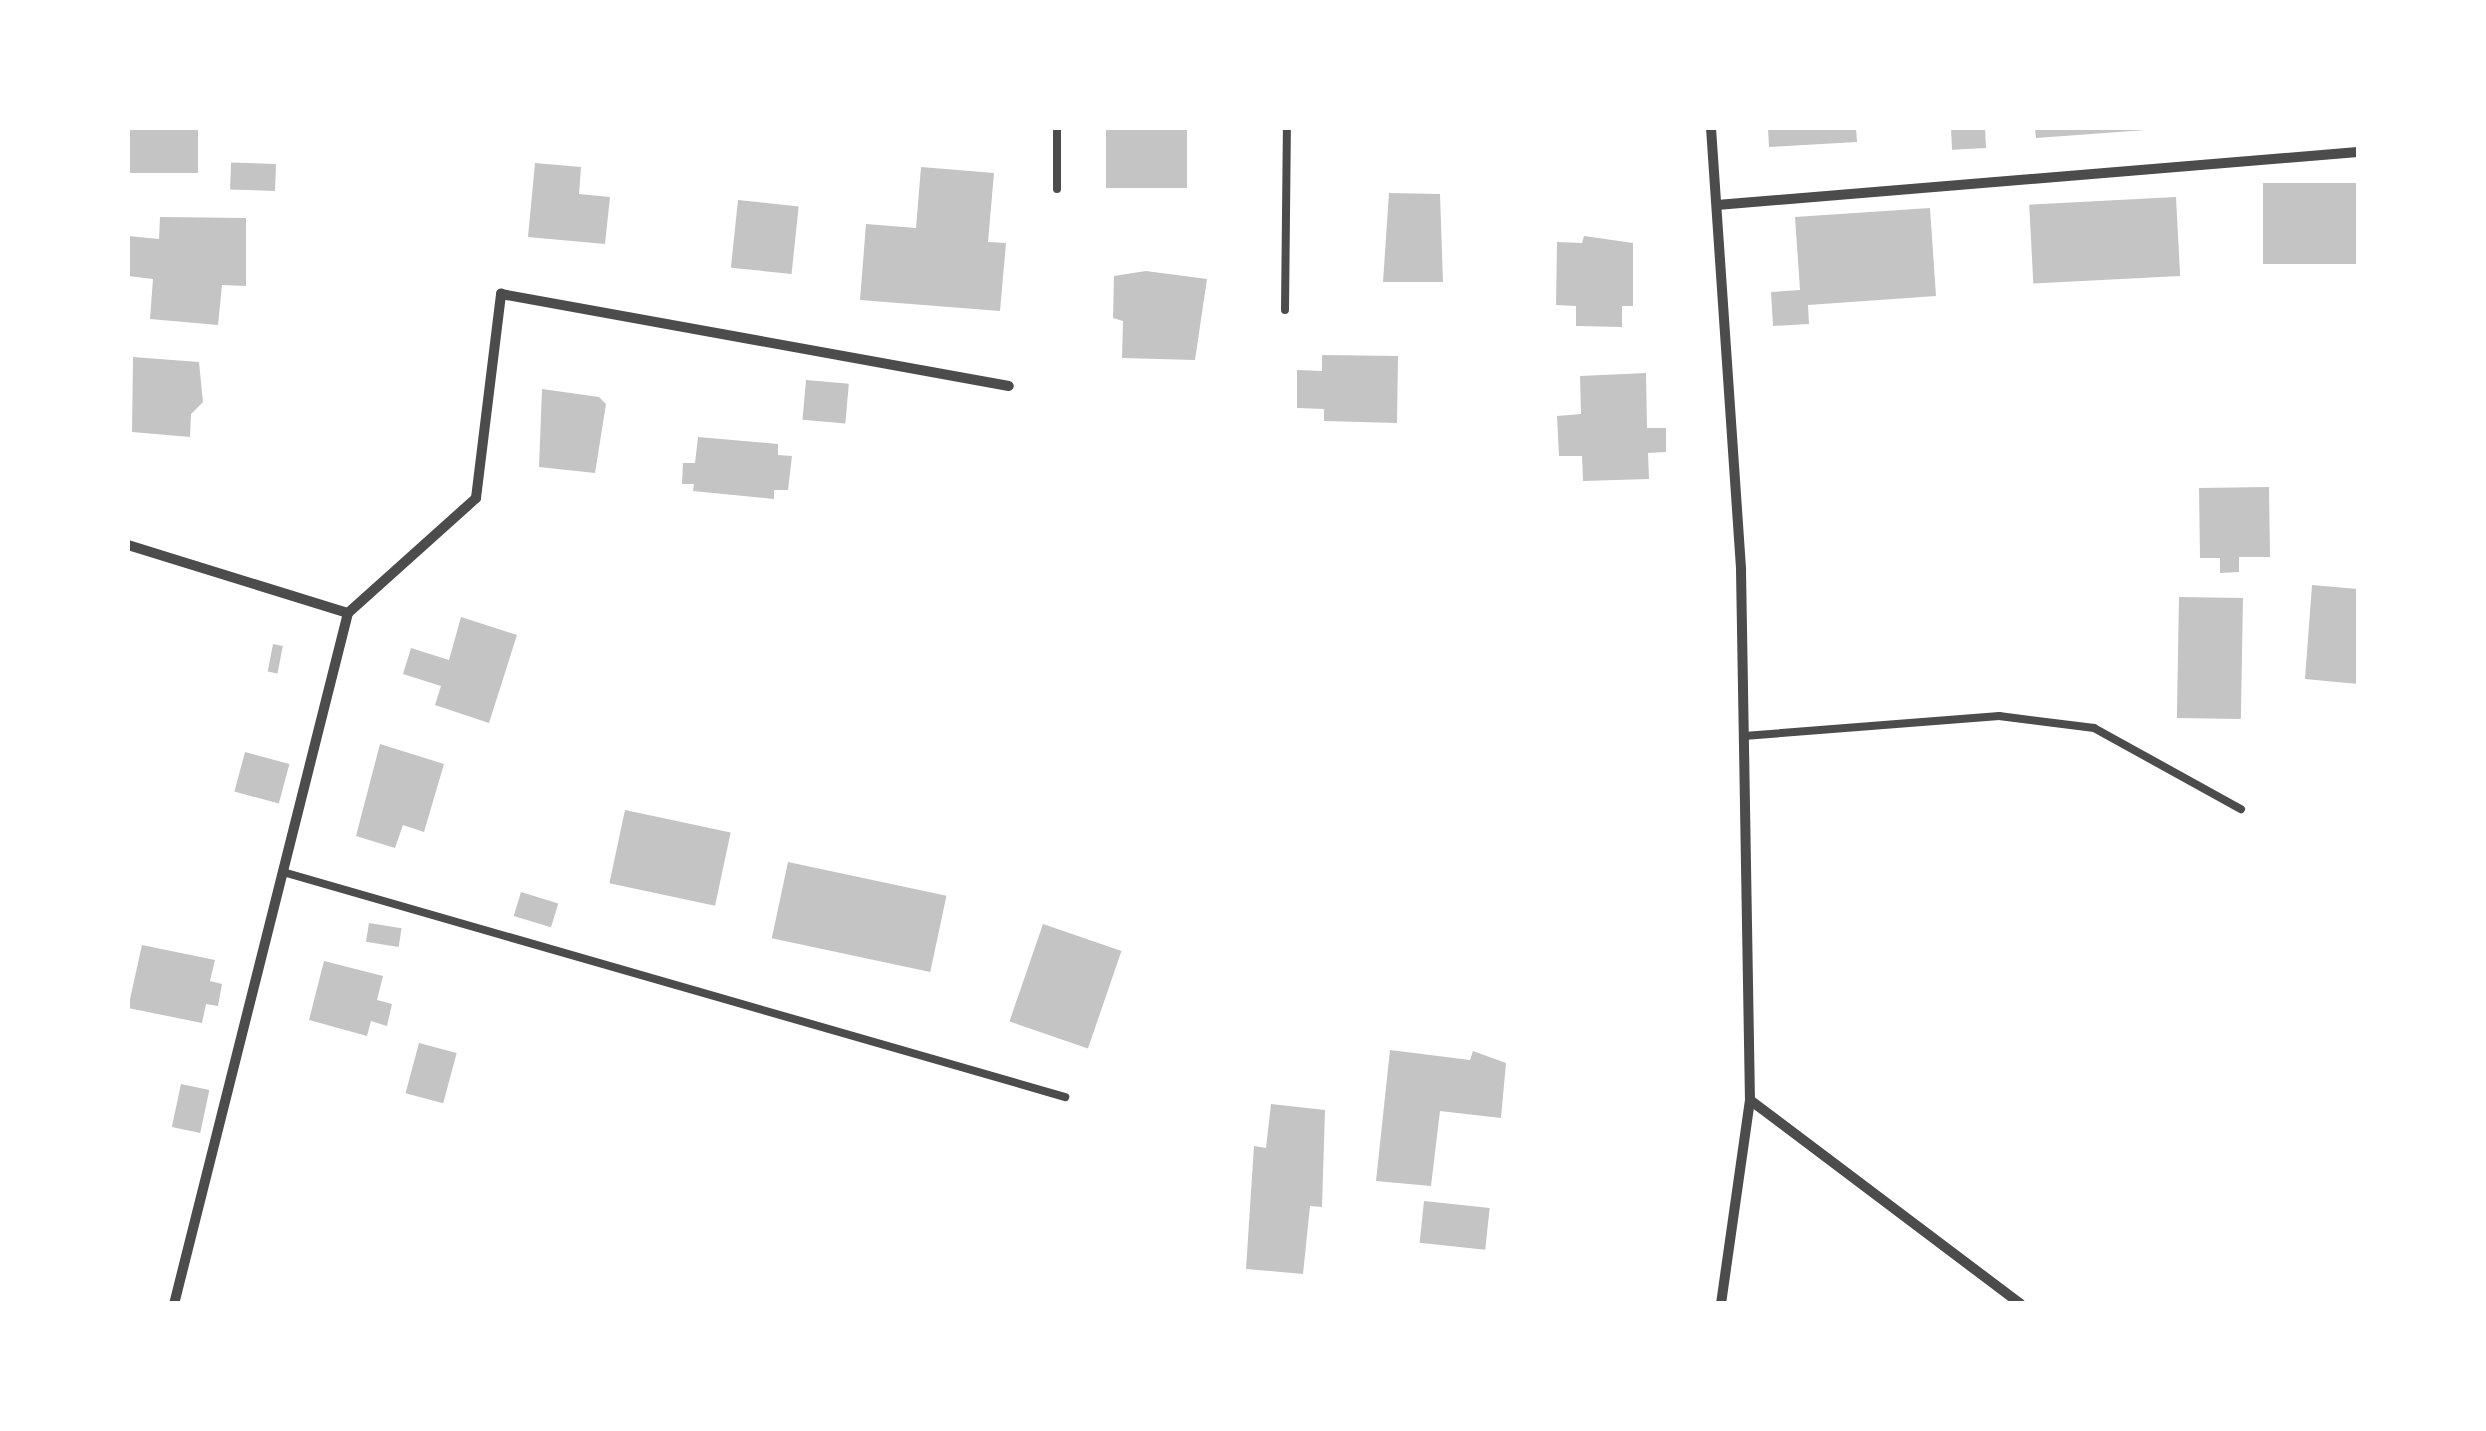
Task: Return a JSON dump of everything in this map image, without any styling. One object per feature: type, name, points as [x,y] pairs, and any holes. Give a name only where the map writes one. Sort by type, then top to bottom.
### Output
[{"type":"street","points":[[1712,128],[1741,570],[1750,1100],[1721,1304]]},
{"type":"street","points":[[1717,206],[2358,152]]},
{"type":"street","points":[[174,1304],[348,613],[476,498],[501,294],[1009,386]]},
{"type":"street","points":[[128,545],[348,613]]},
{"type":"street","points":[[1750,1100],[2021,1304]]},
{"type":"lane","points":[[1057,128],[1057,190]]},
{"type":"lane","points":[[1285,310],[1288,128]]},
{"type":"lane","points":[[1744,736],[2000,716],[2094,728],[2242,809]]},
{"type":"lane","points":[[283,872],[1064,1096]]},
{"type":"building","points":[[128,128],[198,128],[198,173],[128,173]]},
{"type":"building","points":[[1106,128],[1187,128],[1187,188],[1106,188]]},
{"type":"building","points":[[1768,128],[1856,128],[1857,142],[1769,147]]},
{"type":"building","points":[[1985,128],[1986,148],[1952,150],[1951,130]]},
{"type":"building","points":[[2035,128],[2146,128],[2146,130],[2036,138]]},
{"type":"building","points":[[231,162],[276,164],[275,191],[230,189]]},
{"type":"building","points":[[535,163],[581,167],[579,194],[610,197],[605,244],[528,237]]},
{"type":"building","points":[[921,167],[994,173],[988,242],[1006,243],[1000,311],[860,300],[866,224],[916,228]]},
{"type":"building","points":[[2263,183],[2358,183],[2358,264],[2263,264]]},
{"type":"building","points":[[1389,193],[1440,194],[1443,282],[1383,282]]},
{"type":"building","points":[[2176,197],[2180,276],[2033,284],[2029,205]]},
{"type":"building","points":[[738,200],[799,206],[792,274],[731,268]]},
{"type":"building","points":[[1930,208],[1936,296],[1808,305],[1809,324],[1773,326],[1771,292],[1800,290],[1795,217]]},
{"type":"building","points":[[160,217],[246,218],[246,286],[222,285],[218,325],[150,319],[153,279],[128,276],[128,236],[159,239]]},
{"type":"building","points":[[1584,236],[1633,243],[1633,306],[1622,306],[1622,327],[1576,326],[1576,306],[1556,305],[1557,242],[1582,243]]},
{"type":"building","points":[[1146,271],[1207,279],[1195,360],[1122,358],[1123,321],[1113,318],[1114,276]]},
{"type":"building","points":[[1322,355],[1398,356],[1397,423],[1324,421],[1324,409],[1297,408],[1297,370],[1322,371]]},
{"type":"building","points":[[133,357],[199,362],[203,402],[191,414],[190,437],[132,432]]},
{"type":"building","points":[[1646,373],[1647,428],[1666,428],[1666,452],[1648,453],[1649,479],[1583,481],[1582,456],[1559,456],[1557,416],[1581,414],[1580,376]]},
{"type":"building","points":[[806,380],[849,384],[845,424],[803,420]]},
{"type":"building","points":[[542,389],[599,397],[606,404],[595,473],[539,467]]},
{"type":"building","points":[[698,437],[778,444],[778,455],[792,456],[788,490],[774,490],[774,499],[693,491],[694,484],[682,484],[683,463],[695,463]]},
{"type":"building","points":[[2269,487],[2270,557],[2239,557],[2239,572],[2220,573],[2220,558],[2200,558],[2199,488]]},
{"type":"building","points":[[2312,585],[2358,589],[2358,684],[2305,679]]},
{"type":"building","points":[[2179,597],[2243,598],[2241,719],[2177,718]]},
{"type":"building","points":[[461,617],[517,635],[489,723],[435,705],[441,686],[403,674],[411,648],[449,660]]},
{"type":"building","points":[[273,644],[283,646],[277,673],[268,671]]},
{"type":"building","points":[[380,744],[444,764],[424,832],[403,825],[395,848],[356,836]]},
{"type":"building","points":[[245,752],[289,764],[279,804],[234,792]]},
{"type":"building","points":[[625,810],[731,832],[715,906],[609,883]]},
{"type":"building","points":[[788,862],[946,896],[930,972],[772,938]]},
{"type":"building","points":[[521,892],[558,903],[551,927],[514,916]]},
{"type":"building","points":[[369,923],[402,928],[399,947],[366,942]]},
{"type":"building","points":[[1043,924],[1121,951],[1088,1048],[1009,1021]]},
{"type":"building","points":[[142,945],[215,960],[210,981],[222,984],[218,1006],[206,1004],[202,1023],[128,1008]]},
{"type":"building","points":[[324,961],[383,976],[377,1000],[392,1004],[387,1026],[371,1021],[367,1036],[309,1020]]},
{"type":"building","points":[[419,1043],[457,1053],[443,1103],[406,1093]]},
{"type":"building","points":[[1390,1050],[1470,1060],[1473,1051],[1506,1063],[1501,1118],[1440,1111],[1431,1186],[1376,1181]]},
{"type":"building","points":[[181,1084],[209,1090],[200,1133],[172,1127]]},
{"type":"building","points":[[1271,1104],[1325,1110],[1322,1207],[1310,1206],[1303,1274],[1246,1269],[1254,1146],[1266,1148]]},
{"type":"building","points":[[1424,1201],[1490,1208],[1485,1250],[1420,1243]]}]
